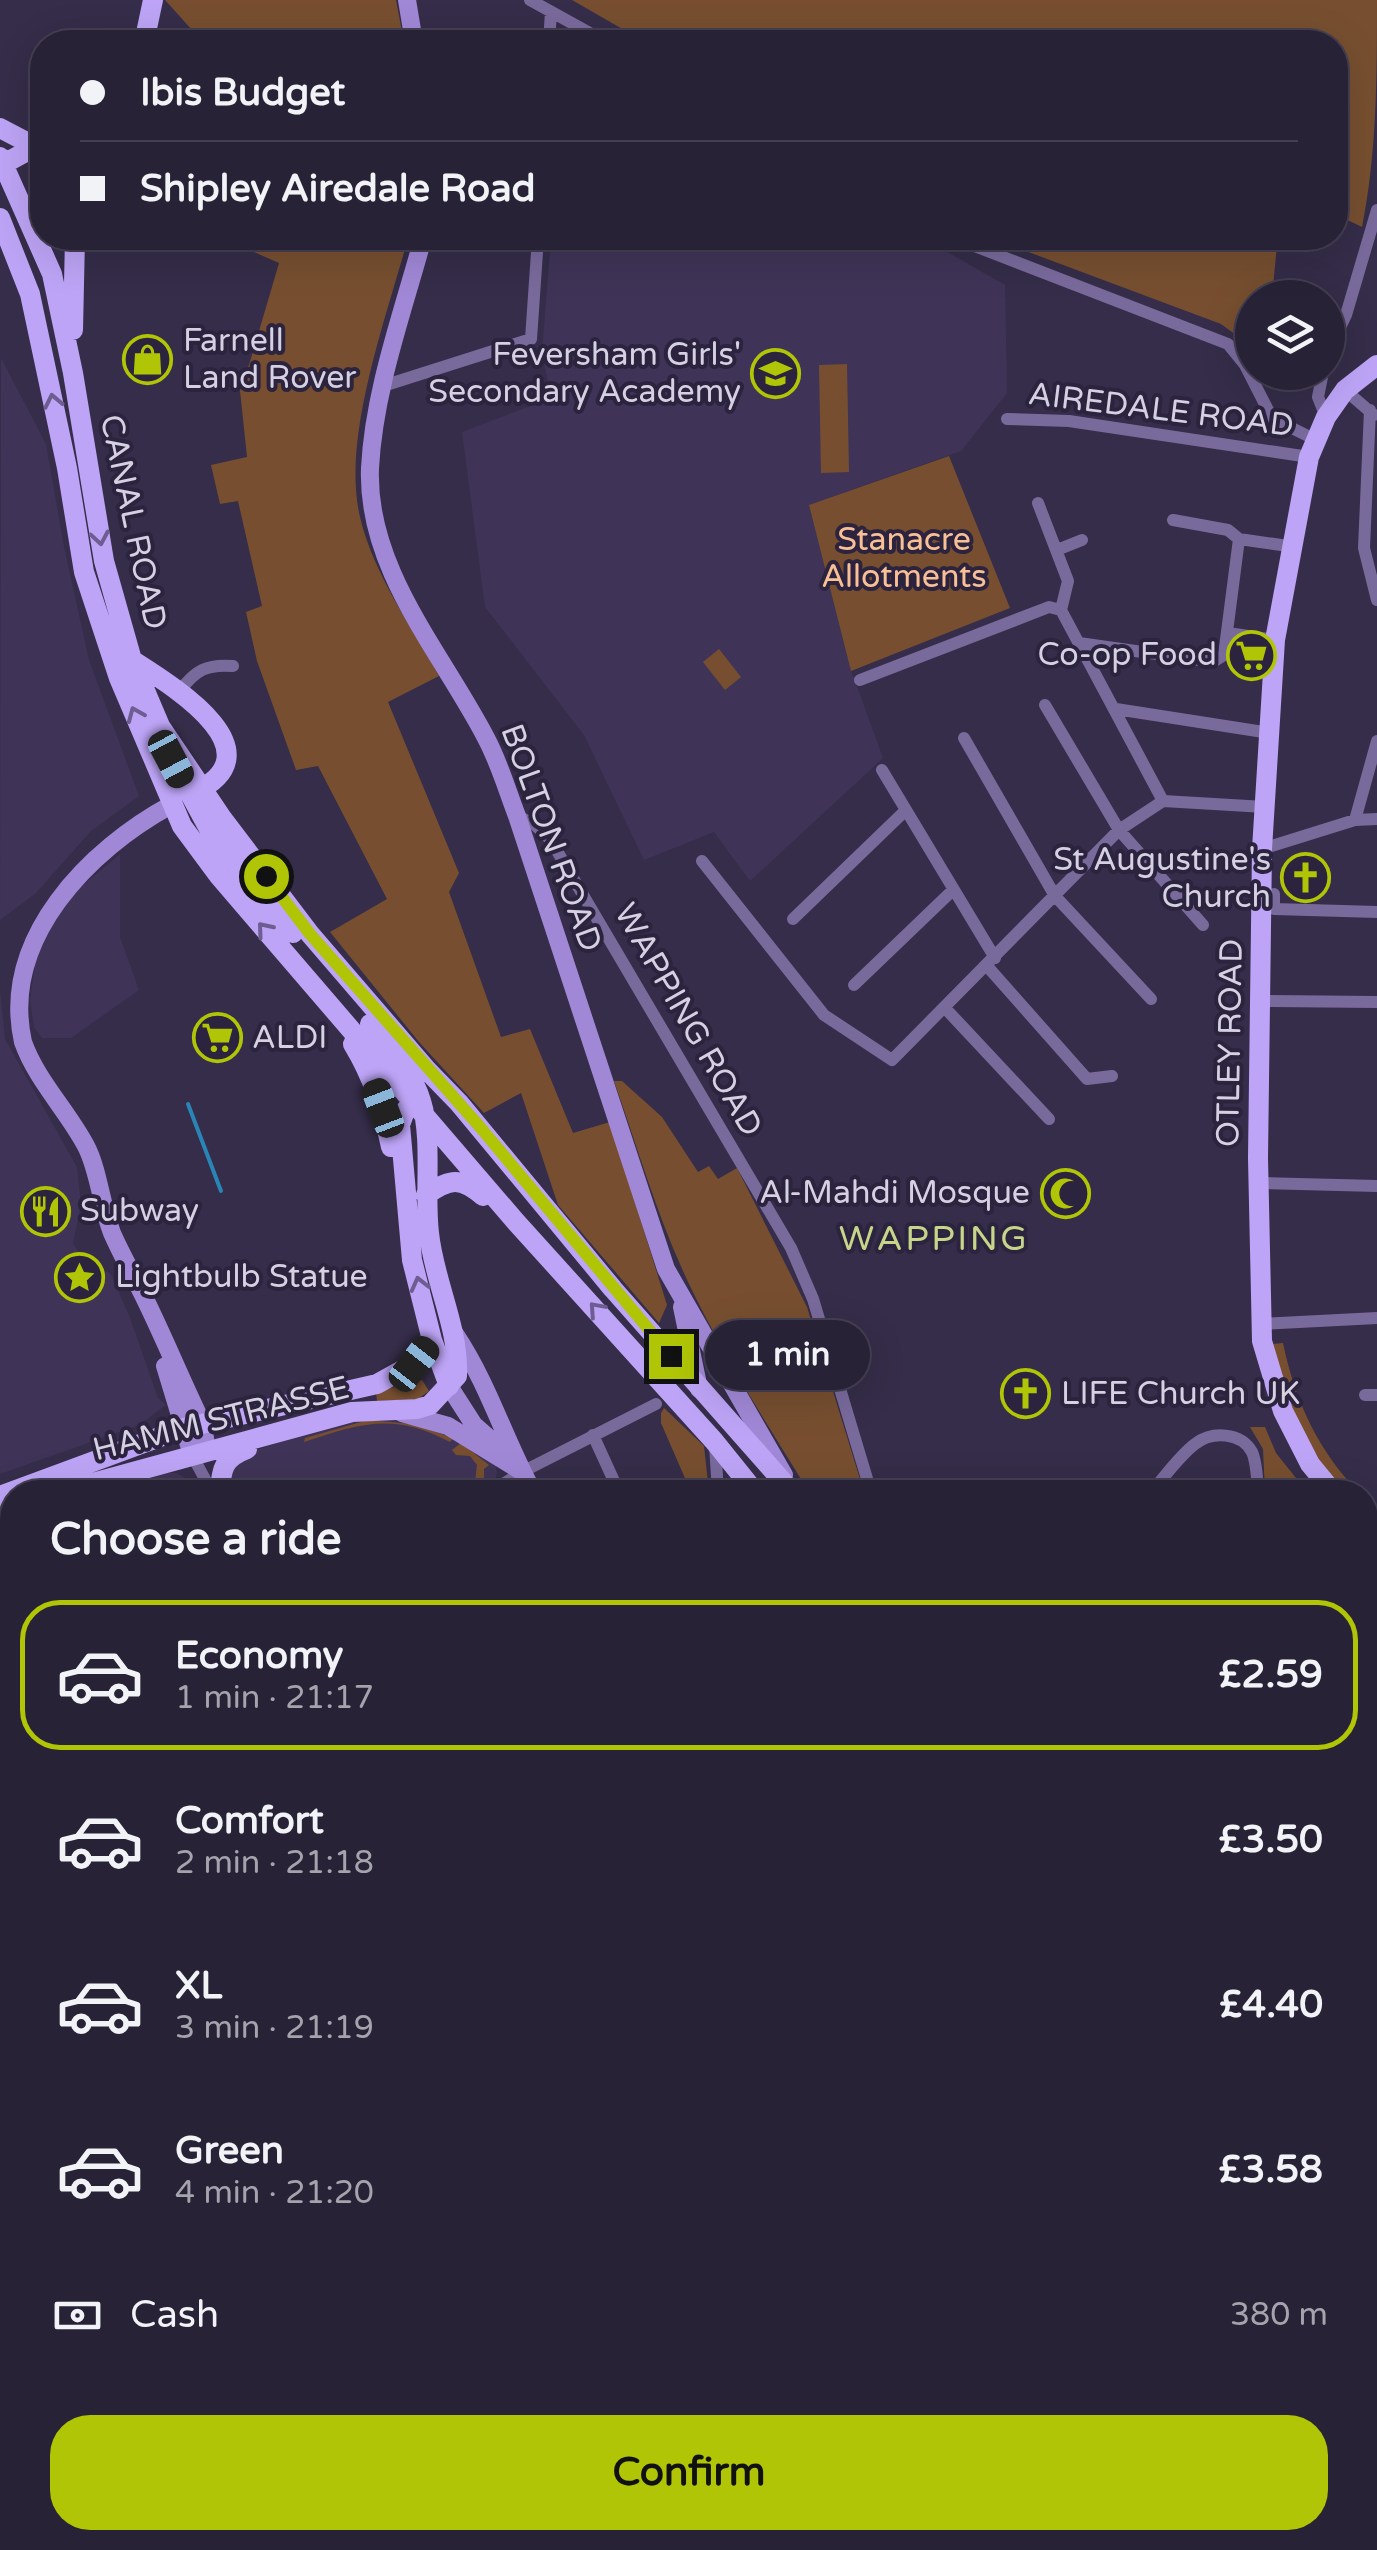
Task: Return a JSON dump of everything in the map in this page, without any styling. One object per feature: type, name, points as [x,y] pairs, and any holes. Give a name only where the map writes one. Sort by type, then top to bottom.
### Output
[{"type":"main road","points":[[147,30],[153,0]]},
{"type":"main road","points":[[0,128],[30,141]]},
{"type":"main road","points":[[1,162],[30,150]]},
{"type":"main road","name":"CANAL ROAD","points":[[1,162],[30,225]]},
{"type":"main road","name":"CANAL ROAD","points":[[0,218],[30,294],[63,448],[84,572],[119,678],[188,796],[426,1070],[459,1102],[700,1390],[782,1480]]},
{"type":"main road","name":"CANAL ROAD","points":[[41,250],[59,300],[104,560],[132,660],[188,796],[182,826],[208,862],[419,1104],[405,1111],[400,1125],[412,1260],[432,1340],[450,1378]]},
{"type":"main road","points":[[19,263],[58,250]]},
{"type":"main road","points":[[72,250],[73,372]]},
{"type":"main road","name":"OTLEY ROAD","points":[[1323,1480],[1310,1464],[1283,1411],[1262,1341],[1262,848],[1275,640],[1312,448],[1326,417],[1346,390],[1377,365]]},
{"type":"main road","points":[[132,660],[180,691],[217,728],[226,754],[222,771],[188,796],[215,840],[398,1058],[419,1104],[516,1222],[745,1480]]},
{"type":"main road","name":"CANAL ROAD","points":[[329,1002],[369,1072],[383,1108],[401,1206],[410,1226]]},
{"type":"main road","points":[[419,1104],[459,1102]]},
{"type":"main road","points":[[377,1384],[450,1378],[455,1334],[439,1286],[419,1104]]},
{"type":"main road","points":[[426,1195],[454,1181],[466,1182],[516,1222]]},
{"type":"main road","name":"HAMM STRASSE","points":[[66,1480],[377,1384],[414,1364],[432,1340]]},
{"type":"main road","name":"HAMM STRASSE","points":[[198,1439],[295,1429],[352,1412],[399,1412],[430,1405],[450,1378]]},
{"type":"main road","points":[[700,1390],[714,1441]]},
{"type":"main road","points":[[219,1480],[227,1459],[295,1429]]},
{"type":"main road","name":"HAMM STRASSE","points":[[79,1480],[87,1475]]},
{"type":"street","points":[[407,0],[412,30]]},
{"type":"street","points":[[530,0],[584,30]]},
{"type":"street","points":[[550,30],[551,12]]},
{"type":"street","points":[[1345,317],[1377,210]]},
{"type":"street","name":"BOLTON ROAD","points":[[420,250],[384,386],[370,470],[382,548],[396,582],[488,742],[666,1269],[786,1480]]},
{"type":"street","points":[[384,386],[532,339],[537,250]]},
{"type":"street","points":[[985,250],[1228,344],[1245,365],[1272,418],[1312,448]]},
{"type":"street","points":[[1319,390],[1326,417]]},
{"type":"street","points":[[1346,390],[1373,414],[1364,548],[1377,600]]},
{"type":"street","name":"AIREDALE ROAD","points":[[1007,419],[1069,421],[1312,448]]},
{"type":"street","points":[[1038,503],[1068,582],[1061,610],[1163,801]]},
{"type":"street","points":[[1173,520],[1228,530],[1239,539],[1294,547]]},
{"type":"street","points":[[1079,643],[1213,662],[1224,655],[1239,539]]},
{"type":"street","points":[[1057,550],[1082,540]]},
{"type":"street","points":[[860,680],[1049,607],[1061,610]]},
{"type":"street","points":[[1228,633],[1275,640]]},
{"type":"street","points":[[180,691],[190,676],[206,667],[233,666]]},
{"type":"street","points":[[1045,705],[1119,830],[1203,925]]},
{"type":"street","points":[[1116,709],[1270,733]]},
{"type":"street","points":[[964,738],[1056,896],[1150,999]]},
{"type":"street","points":[[1355,820],[1377,742]]},
{"type":"street","points":[[882,770],[954,890],[991,962],[1087,1079],[1112,1076]]},
{"type":"street","points":[[188,796],[107,846],[73,878],[46,912],[8,975],[22,1040],[34,1066],[86,1147],[106,1218],[147,1303],[212,1480]]},
{"type":"street","points":[[702,862],[824,1014],[892,1060],[1119,830],[1163,801],[1265,807]]},
{"type":"street","points":[[792,919],[906,810]]},
{"type":"street","name":"WAPPING ROAD","points":[[516,816],[534,824],[550,838],[791,1248],[813,1298],[868,1480]]},
{"type":"street","points":[[1262,848],[1355,820],[1377,819]]},
{"type":"street","points":[[854,984],[954,890]]},
{"type":"street","points":[[1274,894],[1274,910],[1377,912]]},
{"type":"street","points":[[1261,1001],[1377,1002]]},
{"type":"street","points":[[946,1008],[1049,1118]]},
{"type":"street","points":[[1259,1184],[1377,1186]]},
{"type":"street","name":"BOLTON ROAD","points":[[678,1292],[700,1390]]},
{"type":"street","points":[[1262,1324],[1377,1318]]},
{"type":"street","points":[[455,1334],[495,1405],[526,1480]]},
{"type":"street","points":[[450,1378],[495,1405]]},
{"type":"street","points":[[450,1378],[474,1424],[519,1467]]},
{"type":"street","points":[[504,1480],[519,1467],[656,1404]]},
{"type":"street","points":[[399,1412],[448,1426],[519,1467]]},
{"type":"street","points":[[1162,1480],[1193,1445],[1206,1437],[1222,1435],[1236,1437],[1254,1455],[1257,1480]]},
{"type":"street","points":[[593,1436],[613,1480]]},
{"type":"street","points":[[714,1441],[717,1480]]},
{"type":"shaded area","points":[[550,250],[944,250],[1005,285],[1007,393],[961,451],[809,505],[851,670],[883,758],[750,881],[714,832],[644,860],[584,735],[485,607],[462,432],[551,398],[542,353]]},
{"type":"shaded area","points":[[1,358],[46,444],[89,660],[139,796],[91,831],[36,893],[0,920]]},
{"type":"shaded area","points":[[120,854],[120,937],[139,990],[71,1038],[42,1038],[34,1027],[30,1000],[36,957],[49,925],[75,892]]},
{"type":"shaded area","points":[[0,990],[5,1039],[77,1167],[81,1205],[73,1243],[87,1265],[110,1273],[158,1398],[166,1405],[139,1425],[0,1474]]},
{"type":"shaded area","points":[[359,1416],[429,1422],[495,1461],[497,1473],[495,1480],[229,1480],[238,1456]]},
{"type":"shaded area","points":[[177,1473],[187,1480],[142,1480]]},
{"type":"green space","points":[[165,0],[396,0],[402,30],[192,30]]},
{"type":"green space","points":[[572,0],[1377,0],[1373,143],[1362,227],[1348,220],[1348,30],[624,30]]},
{"type":"green space","points":[[249,250],[405,250],[361,415],[356,486],[360,517],[374,558],[439,676],[388,702],[459,873],[449,892],[501,1037],[530,1029],[573,1133],[610,1122],[667,1305],[659,1323],[558,1205],[521,1093],[484,1113],[419,1042],[330,932],[387,899],[318,766],[296,770],[257,661],[246,612],[262,606],[238,501],[220,504],[211,465],[247,457],[239,381],[249,365],[279,263]]},
{"type":"green space","points":[[1023,250],[1277,250],[1274,280],[1235,280],[1235,334],[1221,324]]},
{"type":"green space","points":[[847,364],[849,472],[821,473],[819,365]]},
{"type":"green space","name":"Stanacre Allotments","points":[[949,456],[1010,608],[851,671],[809,505]]},
{"type":"green space","points":[[719,649],[741,677],[725,690],[703,662]]},
{"type":"green space","points":[[614,1081],[622,1081],[662,1117],[698,1172],[709,1166],[718,1179],[737,1168],[807,1307],[860,1480],[802,1480],[717,1338],[689,1284],[658,1209]]},
{"type":"green space","points":[[1283,1343],[1307,1417],[1348,1480],[1334,1480],[1316,1458],[1288,1405],[1272,1344]]},
{"type":"green space","points":[[422,1380],[429,1391],[418,1399],[377,1401],[376,1392]]},
{"type":"green space","points":[[664,1408],[704,1446],[708,1480],[686,1480],[661,1423]]},
{"type":"green space","points":[[368,1420],[412,1424],[453,1438],[450,1442],[412,1427],[377,1424],[304,1442],[305,1438]]},
{"type":"green space","points":[[1250,1427],[1265,1427],[1276,1453],[1296,1480],[1264,1480],[1263,1449]]},
{"type":"green space","points":[[461,1443],[489,1465],[484,1469],[484,1480],[475,1480],[477,1465],[470,1456],[456,1455],[452,1450]]},
{"type":"waterway","points":[[188,1104],[221,1191]]},
{"type":"place","name":"Farnell Land Rover","points":[[148,359]]},
{"type":"place","name":"Feversham Girls' Secondary Academy","points":[[776,373]]},
{"type":"place","name":"Co-op Food","points":[[1252,655]]},
{"type":"place","name":"St Augustine's Church","points":[[1306,878]]},
{"type":"place","name":"ALDI","points":[[217,1038]]},
{"type":"place","name":"Al‐Mahdi Mosque","points":[[1065,1193]]},
{"type":"place","name":"Subway","points":[[45,1211]]},
{"type":"place","name":"Lightbulb Statue","points":[[80,1277]]},
{"type":"place","name":"LIFE Church UK","points":[[1026,1394]]},
{"type":"district","name":"WAPPING","points":[[934,1239]]},
{"type":"route","points":[[266,876],[310,934],[426,1070],[459,1102],[671,1356]]}]
